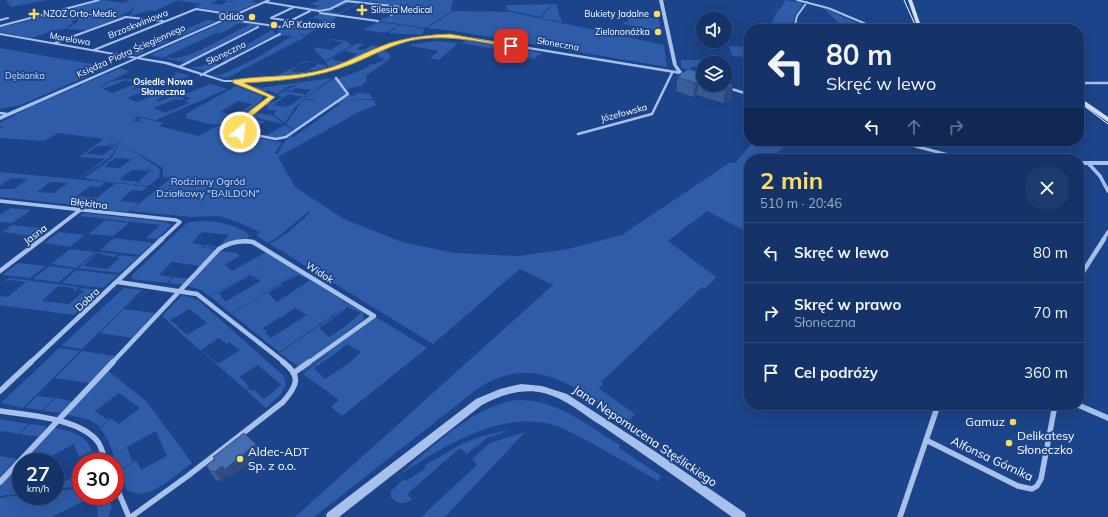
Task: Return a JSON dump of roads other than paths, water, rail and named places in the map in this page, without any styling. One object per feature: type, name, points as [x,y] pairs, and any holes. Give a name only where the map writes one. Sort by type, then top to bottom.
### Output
[{"type":"main road","points":[[910,0],[919,24]]},
{"type":"main road","points":[[1084,103],[1108,120]]},
{"type":"street","points":[[0,26],[98,0]]},
{"type":"street","name":"Księdza Piotra Ściegiennego","points":[[0,118],[269,0]]},
{"type":"street","points":[[264,2],[324,10],[343,1],[350,0],[401,7],[391,15]]},
{"type":"street","points":[[660,0],[675,65],[680,73]]},
{"type":"street","points":[[797,0],[828,8],[866,24]]},
{"type":"street","points":[[795,24],[797,16],[807,2]]},
{"type":"street","points":[[274,6],[378,21]]},
{"type":"street","points":[[294,7],[271,18],[290,21],[310,11]]},
{"type":"street","name":"Brzoskwiniowa","points":[[93,50],[196,9],[235,15]]},
{"type":"street","points":[[55,44],[126,17],[164,22]]},
{"type":"street","points":[[0,20],[8,18]]},
{"type":"street","points":[[225,19],[281,27],[293,21],[290,21]]},
{"type":"street","name":"Słoneczna","points":[[179,68],[258,28]]},
{"type":"street","name":"Morelowa","points":[[0,34],[137,58]]},
{"type":"street","name":"Słoneczna","points":[[201,75],[280,34]]},
{"type":"street","name":"Słoneczna","points":[[137,58],[166,63],[224,81],[279,79],[322,72],[349,63],[401,41],[439,35],[456,36],[672,73],[680,73],[696,78]]},
{"type":"street","name":"Józefowska","points":[[578,134],[652,114],[672,73]]},
{"type":"street","points":[[236,81],[272,97],[248,116],[246,123],[240,132],[279,140],[286,138],[348,94],[336,78]]},
{"type":"street","points":[[1084,83],[1108,83]]},
{"type":"street","points":[[732,89],[744,93]]},
{"type":"street","points":[[0,114],[7,114]]},
{"type":"street","points":[[915,146],[945,154]]},
{"type":"street","points":[[1084,163],[1108,163]]},
{"type":"street","points":[[1088,163],[1100,176],[1108,191]]},
{"type":"street","name":"Błękitna","points":[[0,201],[176,220]]},
{"type":"street","name":"Jasna","points":[[0,271],[80,210]]},
{"type":"street","name":"Dobra","points":[[0,391],[180,224],[180,221],[176,220]]},
{"type":"street","points":[[1084,270],[1108,232]]},
{"type":"street","name":"Widok","points":[[0,482],[182,291],[219,249],[233,242],[249,241],[263,248],[374,316],[295,372]]},
{"type":"street","points":[[118,282],[182,291],[204,298],[295,372],[296,383],[289,395],[267,414],[189,475],[130,517],[124,504]]},
{"type":"street","name":"Jana Nepomucena Stęślickiego","points":[[331,517],[479,402],[497,393],[513,388],[527,387],[550,391],[575,403],[741,517]]},
{"type":"street","points":[[1084,408],[1108,418]]},
{"type":"street","points":[[900,517],[936,410]]},
{"type":"street","name":"Alfonsa Górnika","points":[[926,440],[1018,486],[1028,490],[1033,490],[1038,486],[1041,479],[1055,410]]},
{"type":"street","points":[[0,411],[58,422],[86,430],[97,441],[102,453]]},
{"type":"tram line","points":[[904,0],[915,24]]},
{"type":"tram line","points":[[1084,106],[1108,124]]},
{"type":"place","name":"Silesia Medical","points":[[362,10]]},
{"type":"place","name":"NZOZ Orto-Medic","points":[[34,14]]},
{"type":"place","name":"Bukiety Jadalne","points":[[657,14]]},
{"type":"place","name":"Odido","points":[[252,17]]},
{"type":"place","name":"AP Katowice","points":[[274,25]]},
{"type":"place","name":"Zielononóżka","points":[[658,32]]},
{"type":"place","name":"Gamuz","points":[[1013,422]]},
{"type":"place","name":"Delikatesy Słoneczko","points":[[1009,443]]},
{"type":"place","name":"Aldec-ADT Sp. z o.o.","points":[[240,459]]},
{"type":"district","name":"Osiedle Nowa Słoneczna","points":[[163,88]]},
{"type":"park label","name":"Dębianka","points":[[25,76]]},
{"type":"park label","name":"Rodzinny Ogród Działkowy \"BAILDON\"","points":[[208,186]]}]
